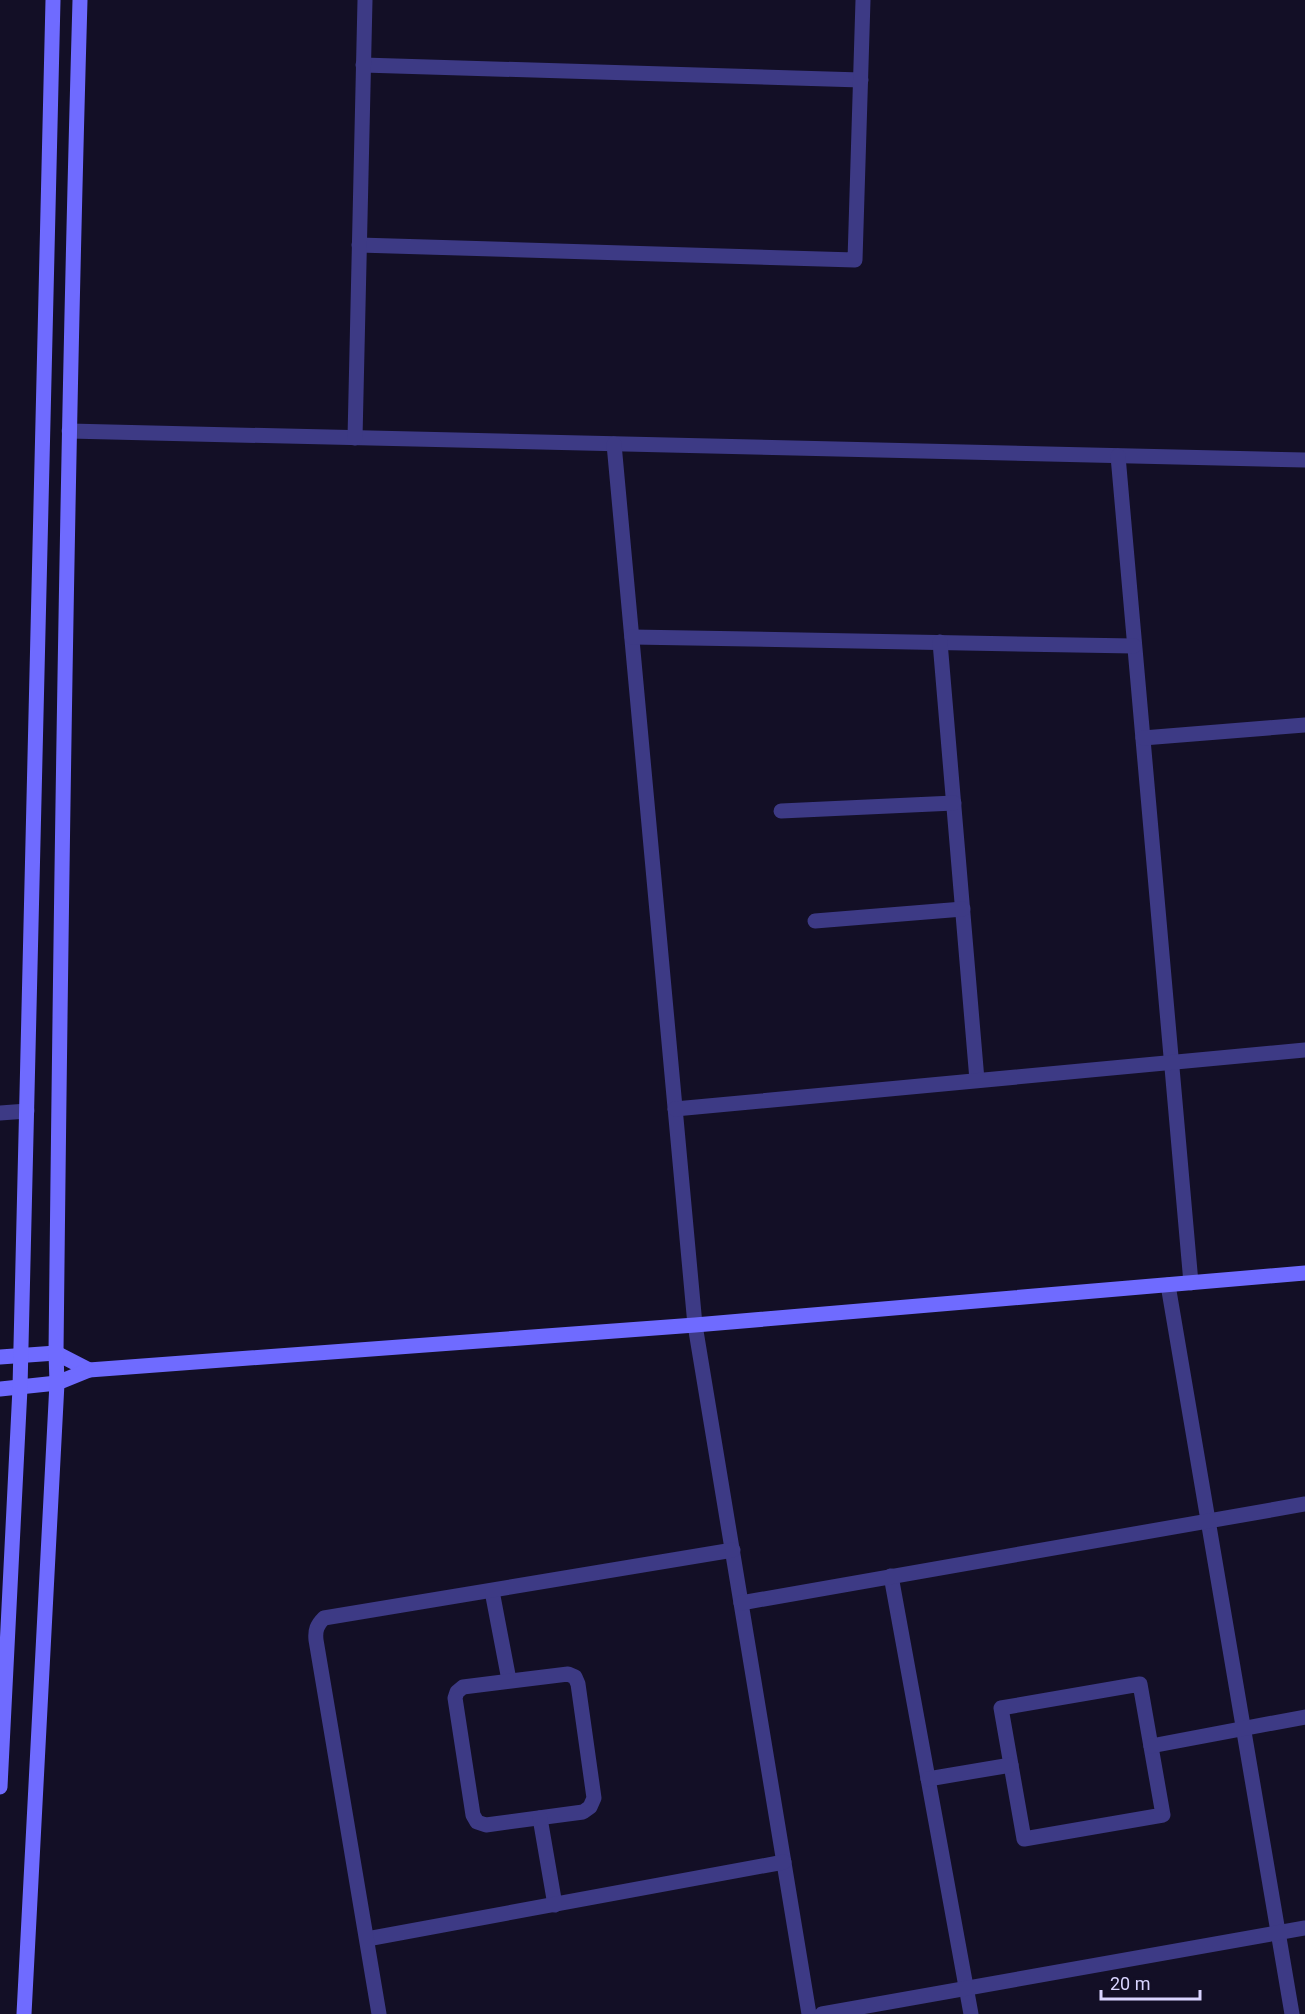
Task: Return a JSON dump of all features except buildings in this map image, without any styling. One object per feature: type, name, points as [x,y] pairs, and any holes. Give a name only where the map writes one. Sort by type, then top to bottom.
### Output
[{"type":"street","points":[[0,1787],[21,1355],[53,0]]},
{"type":"street","points":[[24,2014],[57,1383],[69,431],[80,0]]},
{"type":"street","points":[[355,438],[365,0]]},
{"type":"street","points":[[359,246],[855,260],[863,0]]},
{"type":"street","points":[[363,65],[861,80]]},
{"type":"street","points":[[69,431],[1305,460]]},
{"type":"street","points":[[614,444],[695,1325],[809,2014]]},
{"type":"street","points":[[1118,456],[1191,1283]]},
{"type":"street","points":[[632,637],[1134,646]]},
{"type":"street","points":[[940,642],[977,1080]]},
{"type":"street","points":[[1143,738],[1305,725]]},
{"type":"street","points":[[781,811],[954,803]]},
{"type":"street","points":[[815,921],[963,909]]},
{"type":"street","points":[[675,1108],[1305,1050]]},
{"type":"street","points":[[0,1113],[27,1111]]},
{"type":"street","points":[[0,1389],[57,1383],[89,1370],[695,1325],[1305,1273]]},
{"type":"street","points":[[1168,1285],[1292,2014]]},
{"type":"street","points":[[0,1357],[56,1353],[89,1370]]},
{"type":"street","points":[[741,1603],[1305,1504]]},
{"type":"street","points":[[379,2014],[316,1628],[324,1618],[733,1550]]},
{"type":"street","points":[[891,1576],[971,2014]]},
{"type":"street","points":[[492,1591],[509,1680]]},
{"type":"street","points":[[568,1674],[575,1677],[578,1684],[594,1798],[590,1807],[584,1812],[486,1825],[477,1822],[473,1815],[455,1698],[457,1692],[463,1687],[509,1680],[568,1674]]},
{"type":"street","points":[[1140,1684],[1151,1746],[1163,1815],[1024,1839],[1001,1708],[1140,1684]]},
{"type":"street","points":[[1151,1746],[1305,1717]]},
{"type":"street","points":[[928,1779],[1011,1765]]},
{"type":"street","points":[[540,1818],[555,1905]]},
{"type":"street","points":[[367,1940],[784,1862]]},
{"type":"street","points":[[822,2014],[1305,1928]]}]
